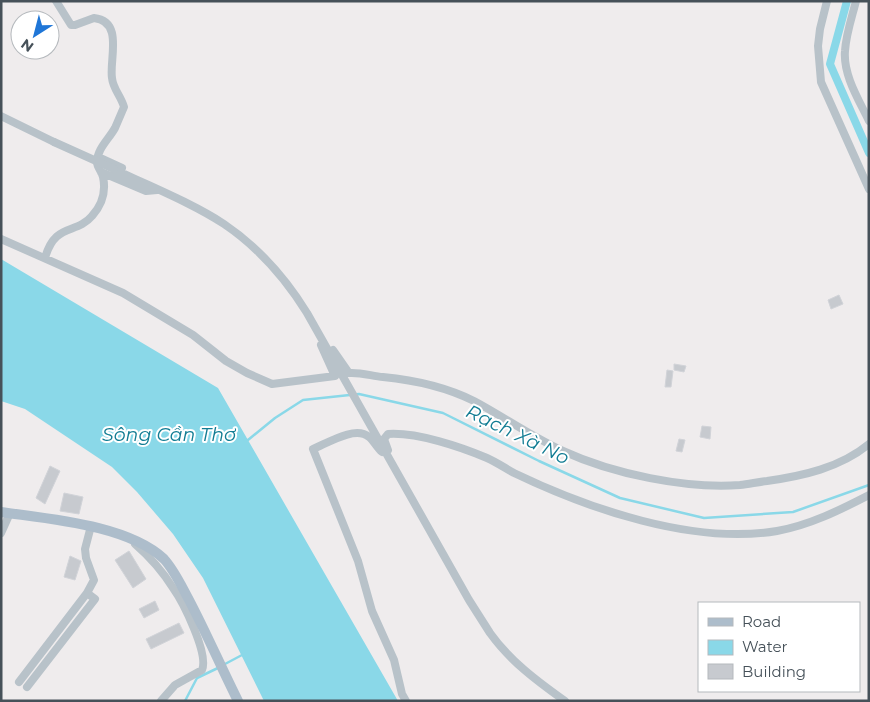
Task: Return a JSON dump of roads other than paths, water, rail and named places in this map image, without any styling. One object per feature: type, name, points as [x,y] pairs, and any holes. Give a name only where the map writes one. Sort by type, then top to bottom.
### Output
[{"type":"main road","points":[[6,512],[91,526],[128,538],[153,551],[171,568],[209,638],[238,701]]},
{"type":"street","points":[[45,258],[55,237],[62,231],[88,221],[103,197],[103,176],[98,166],[98,156],[114,130],[124,107],[111,76],[113,55],[110,27],[99,18],[71,25],[56,1]]},
{"type":"street","points":[[827,1],[818,46],[821,82],[869,189]]},
{"type":"street","points":[[856,1],[845,51],[846,63],[851,81],[869,121]]},
{"type":"street","points":[[1,116],[158,190],[225,225],[266,259],[295,293],[319,332],[388,458],[469,600],[491,634],[508,655],[535,680],[565,701]]},
{"type":"street","points":[[98,156],[150,183],[158,190]]},
{"type":"street","points":[[100,172],[146,191],[158,190]]},
{"type":"street","points":[[1,239],[123,293],[193,335],[226,361],[272,384],[335,376],[319,341],[319,332]]},
{"type":"street","points":[[319,332],[325,336],[349,373],[396,378],[454,393],[474,401],[565,452],[638,476],[677,482],[741,485],[810,473],[851,457],[869,444]]},
{"type":"street","points":[[388,458],[378,449],[370,437],[362,434],[347,434],[313,449],[358,561],[372,611],[394,660],[402,694],[406,701]]},
{"type":"street","points":[[388,458],[384,439],[388,434],[421,436],[487,458],[541,484],[609,510],[654,524],[717,533],[777,531],[803,525],[842,509],[869,495]]},
{"type":"street","points":[[1,533],[6,512]]},
{"type":"street","points":[[19,682],[87,593],[94,580],[86,558],[85,549],[91,526]]},
{"type":"street","points":[[128,538],[148,555],[174,588],[197,637],[204,661],[202,670],[175,684],[161,701]]},
{"type":"street","points":[[28,687],[94,599],[87,593]]},
{"type":"water","name":"Sông Cần Thơ","points":[[1,259],[218,388],[398,701],[264,701],[203,578],[173,534],[137,492],[112,467],[25,409],[1,401]]},
{"type":"waterway","points":[[847,1],[830,64],[869,153]]},
{"type":"waterway","name":"Rạch Xà No","points":[[245,440],[248,440],[275,418],[303,400],[359,394],[443,413],[539,461],[620,498],[704,518],[793,512],[869,485]]},
{"type":"waterway","points":[[225,664],[242,655]]},
{"type":"waterway","points":[[185,701],[197,678],[220,667]]}]
